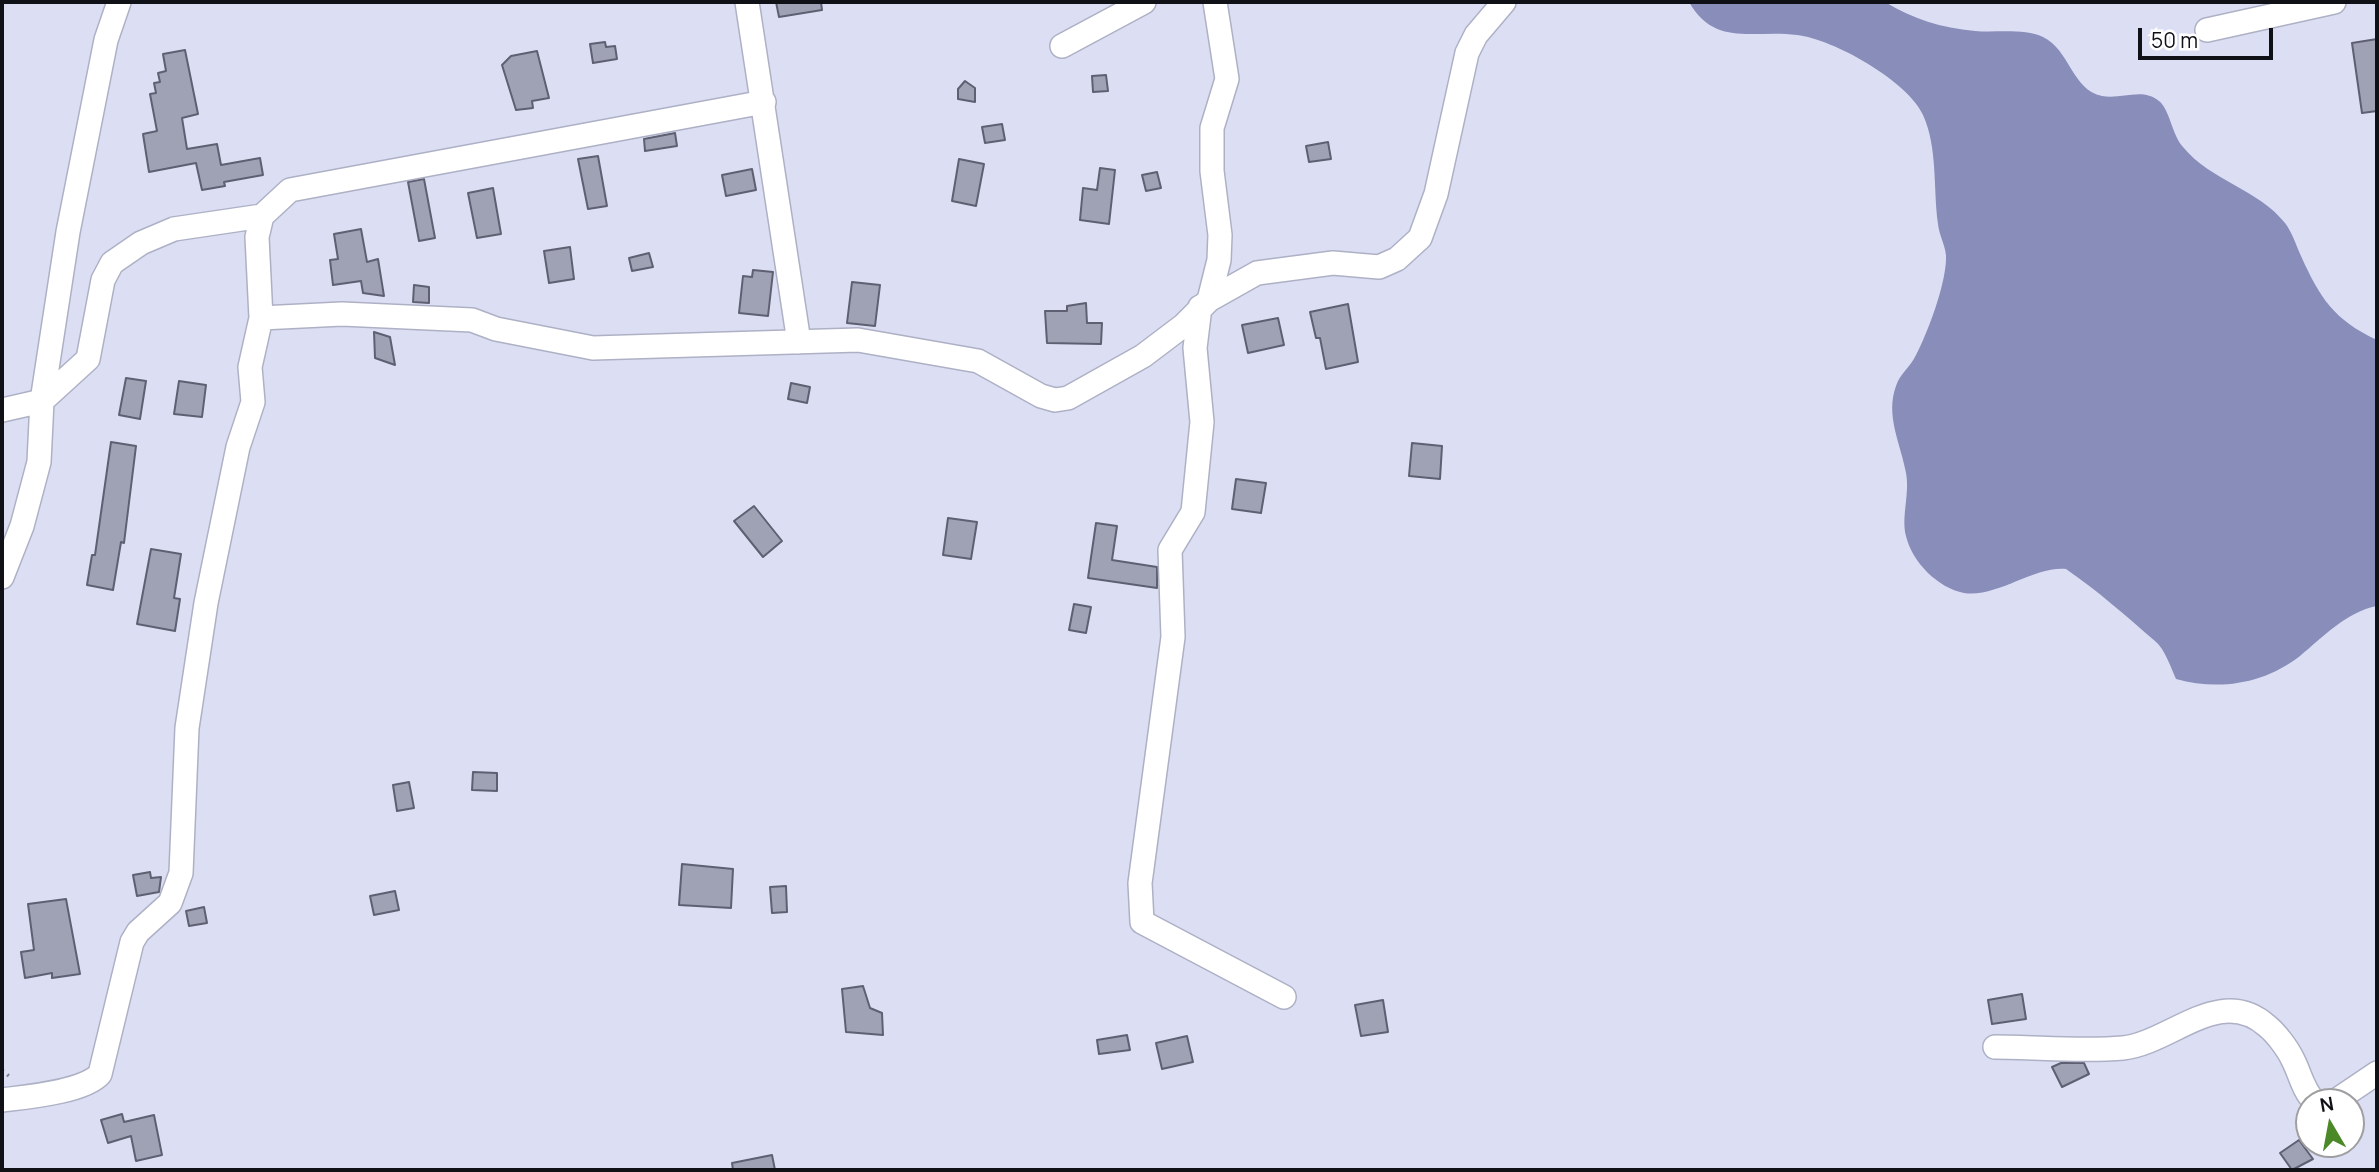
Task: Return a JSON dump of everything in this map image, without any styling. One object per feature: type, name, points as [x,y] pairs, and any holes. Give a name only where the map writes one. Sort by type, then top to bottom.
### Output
[{"type":"street","points":[[2,577],[22,526],[39,462],[42,401],[68,232],[106,40],[120,2]]},
{"type":"street","points":[[747,2],[799,342]]},
{"type":"street","points":[[1062,46],[1143,2]]},
{"type":"street","points":[[1215,2],[1227,79],[1212,128],[1212,171],[1220,235],[1219,260],[1195,348],[1202,422],[1193,512],[1170,550],[1174,637],[1140,883],[1142,922],[1284,997]]},
{"type":"street","points":[[261,318],[342,314],[472,320],[495,329],[593,348],[858,340],[978,361],[1041,396],[1055,400],[1082,393],[1143,356],[1184,325],[1205,304],[1257,272],[1333,263],[1379,267],[1397,259],[1420,238],[1436,194],[1467,53],[1476,35],[1504,2]]},
{"type":"street","points":[[2207,30],[2334,2]]},
{"type":"street","points":[[2,1100],[80,1086],[94,1081],[100,1074],[132,942],[138,932],[170,903],[177,889],[184,824],[183,769],[187,728],[213,563],[238,447],[253,402],[250,367],[261,318],[257,237],[262,216],[290,190],[764,102]]},
{"type":"street","points":[[2,410],[42,401],[88,359],[103,280],[112,263],[141,243],[174,229],[262,216]]},
{"type":"street","points":[[1994,1047],[2124,1048],[2151,1040],[2202,1016],[2220,1011],[2237,1013],[2268,1027],[2292,1057],[2308,1088]]},
{"type":"street","points":[[2355,1088],[2377,1073]]},
{"type":"water","points":[[1689,2],[1885,2],[1917,18],[1951,28],[2035,34],[2052,43],[2077,78],[2092,92],[2109,97],[2139,94],[2159,101],[2183,147],[2194,159],[2274,211],[2292,234],[2322,296],[2339,316],[2377,340],[2377,606],[2345,619],[2300,656],[2271,673],[2241,682],[2208,684],[2176,679],[2159,644],[2066,569],[2041,572],[1977,593],[1954,590],[1936,580],[1920,564],[1906,536],[1904,521],[1907,481],[1892,408],[1898,382],[1914,359],[1931,322],[1945,271],[1946,256],[1938,224],[1933,155],[1923,115],[1902,89],[1849,53],[1830,44],[1797,35],[1737,34],[1724,31],[1711,26]]},
{"type":"building","points":[[776,2],[821,2],[822,10],[779,17]]},
{"type":"building","points":[[2377,39],[2377,111],[2362,113],[2352,43]]},
{"type":"building","points":[[605,42],[606,47],[615,46],[617,59],[593,63],[590,44]]},
{"type":"building","points":[[185,50],[198,114],[182,118],[187,149],[217,144],[221,165],[260,158],[263,175],[224,182],[225,186],[202,190],[196,163],[149,172],[143,134],[157,131],[150,94],[156,93],[154,83],[160,82],[158,73],[166,71],[163,54]]},
{"type":"building","points":[[537,51],[549,98],[532,101],[533,108],[516,110],[502,65],[511,56]]},
{"type":"building","points":[[1106,75],[1108,91],[1093,92],[1092,76]]},
{"type":"building","points":[[965,81],[975,88],[975,102],[958,99],[958,89]]},
{"type":"building","points":[[1002,124],[1005,140],[985,143],[982,127]]},
{"type":"building","points":[[675,133],[677,146],[645,151],[644,139]]},
{"type":"building","points":[[1328,142],[1331,159],[1309,162],[1306,146]]},
{"type":"building","points":[[598,156],[607,206],[588,209],[578,159]]},
{"type":"building","points":[[959,159],[984,164],[976,206],[952,201]]},
{"type":"building","points":[[1100,168],[1115,170],[1109,224],[1080,220],[1083,188],[1097,190]]},
{"type":"building","points":[[752,169],[756,190],[726,196],[722,175]]},
{"type":"building","points":[[1157,172],[1161,188],[1146,191],[1142,175]]},
{"type":"building","points":[[424,179],[435,238],[419,241],[408,182]]},
{"type":"building","points":[[493,188],[501,234],[477,238],[468,193]]},
{"type":"building","points":[[361,229],[367,262],[378,259],[384,296],[363,293],[361,281],[333,285],[330,260],[338,259],[334,234]]},
{"type":"building","points":[[570,247],[574,279],[549,283],[544,251]]},
{"type":"building","points":[[649,253],[653,267],[632,271],[629,258]]},
{"type":"building","points":[[753,270],[773,272],[768,316],[739,313],[743,276],[752,277]]},
{"type":"building","points":[[852,282],[880,285],[875,326],[847,323]]},
{"type":"building","points":[[414,285],[429,287],[429,303],[413,302]]},
{"type":"building","points":[[1086,303],[1087,323],[1102,323],[1101,344],[1047,343],[1045,311],[1067,311],[1067,306]]},
{"type":"building","points":[[1348,304],[1358,362],[1326,369],[1320,338],[1316,338],[1310,312]]},
{"type":"building","points":[[1278,318],[1284,345],[1248,353],[1242,325]]},
{"type":"building","points":[[374,332],[390,337],[395,365],[375,358]]},
{"type":"building","points":[[126,378],[146,381],[140,419],[119,415]]},
{"type":"building","points":[[179,381],[206,385],[202,417],[174,414]]},
{"type":"building","points":[[791,383],[810,387],[807,403],[788,399]]},
{"type":"building","points":[[111,442],[136,446],[124,543],[121,542],[113,590],[87,585],[92,555],[95,555]]},
{"type":"building","points":[[1412,443],[1442,446],[1440,479],[1409,476]]},
{"type":"building","points":[[1236,479],[1266,483],[1261,513],[1232,509]]},
{"type":"building","points":[[754,506],[782,541],[763,557],[734,521]]},
{"type":"building","points":[[948,518],[977,522],[971,559],[943,555]]},
{"type":"building","points":[[1096,523],[1117,526],[1112,560],[1157,567],[1157,588],[1088,578]]},
{"type":"building","points":[[151,549],[181,554],[174,598],[180,599],[175,631],[137,624]]},
{"type":"building","points":[[1074,604],[1091,607],[1086,633],[1069,630]]},
{"type":"building","points":[[473,772],[497,773],[497,791],[472,790]]},
{"type":"building","points":[[409,782],[414,808],[397,811],[393,785]]},
{"type":"building","points":[[682,864],[733,869],[731,908],[679,905]]},
{"type":"building","points":[[150,872],[151,878],[161,877],[159,892],[137,896],[133,875]]},
{"type":"building","points":[[786,886],[787,912],[772,913],[770,887]]},
{"type":"building","points":[[395,891],[399,910],[374,915],[370,896]]},
{"type":"building","points":[[66,899],[80,974],[52,978],[52,973],[25,978],[21,952],[34,950],[28,904]]},
{"type":"building","points":[[204,907],[207,923],[189,926],[186,911]]},
{"type":"building","points":[[863,986],[870,1008],[882,1013],[883,1035],[846,1032],[842,989]]},
{"type":"building","points":[[2022,994],[2026,1019],[1992,1024],[1988,1000]]},
{"type":"building","points":[[1383,1000],[1388,1032],[1361,1036],[1355,1005]]},
{"type":"building","points":[[1127,1035],[1130,1050],[1099,1054],[1097,1040]]},
{"type":"building","points":[[1187,1036],[1193,1062],[1162,1069],[1156,1043]]},
{"type":"building","points":[[2061,1063],[2084,1063],[2089,1074],[2062,1087],[2052,1067]]},
{"type":"building","points":[[122,1114],[124,1122],[154,1115],[162,1155],[136,1161],[131,1136],[108,1143],[101,1120]]},
{"type":"building","points":[[2295,1143],[2295,1158],[2313,1159],[2292,1170],[2280,1153]]},
{"type":"building","points":[[772,1155],[775,1170],[733,1170],[732,1163]]}]
